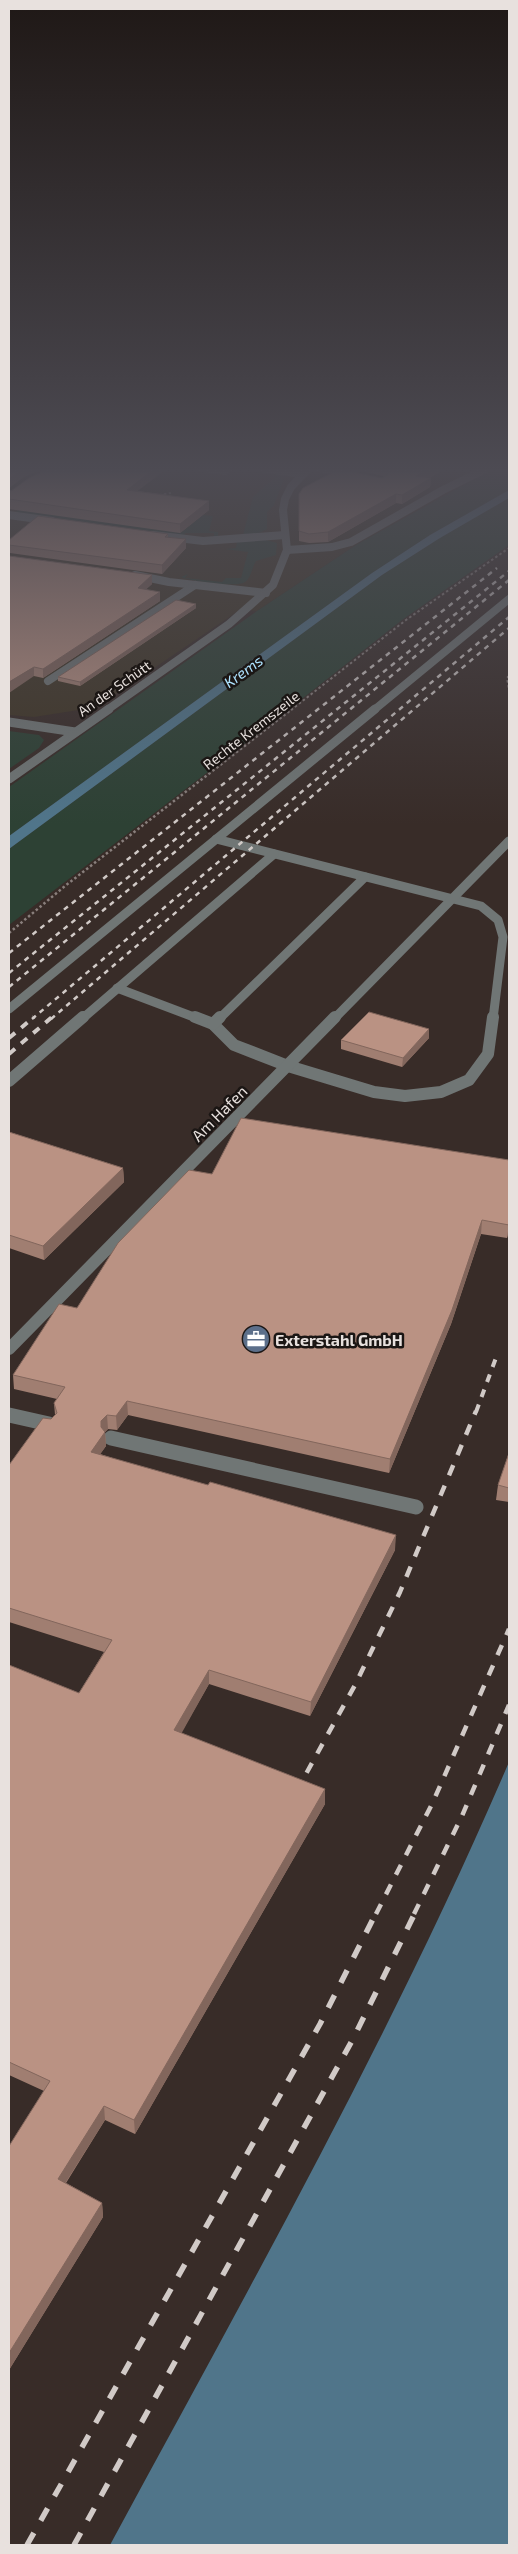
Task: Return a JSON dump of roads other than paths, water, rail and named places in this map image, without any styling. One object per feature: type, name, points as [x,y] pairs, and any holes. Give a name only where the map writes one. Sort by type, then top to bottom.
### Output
[{"type":"street","points":[[48,681],[193,586]]},
{"type":"street","points":[[206,586],[266,593]]},
{"type":"street","name":"An der Schütt","points":[[9,778],[229,624],[272,586]]},
{"type":"street","points":[[9,1009],[509,599]]},
{"type":"street","points":[[9,722],[75,732]]},
{"type":"street","points":[[117,988],[213,1024],[234,1044],[288,1066],[374,1092],[405,1096],[442,1092],[470,1080],[488,1054],[503,937],[498,920],[481,906],[216,840]]},
{"type":"street","name":"Am Hafen","points":[[9,1350],[509,841]]},
{"type":"street","points":[[9,1081],[274,854]]},
{"type":"street","points":[[213,1024],[365,877]]},
{"type":"street","points":[[9,1415],[49,1424]]},
{"type":"street","points":[[111,1438],[416,1507]]},
{"type":"water","name":"Krems","points":[[354,586],[367,586],[9,849],[9,836]]},
{"type":"water","points":[[509,1762],[509,2545],[110,2545],[267,2255],[369,2060],[465,1862]]},
{"type":"railway","points":[[9,953],[474,586]]},
{"type":"railway","points":[[9,973],[490,586]]},
{"type":"railway","points":[[9,987],[501,586]]},
{"type":"railway","points":[[32,1019],[509,617]]},
{"type":"railway","points":[[51,1019],[509,628]]},
{"type":"railway","points":[[9,1038],[34,1017]]},
{"type":"railway","points":[[9,1054],[52,1017]]},
{"type":"railway","points":[[476,1412],[497,1355]]},
{"type":"railway","points":[[296,1792],[355,1685],[400,1592],[476,1411]]},
{"type":"railway","points":[[376,1914],[433,1802],[509,1629]]},
{"type":"railway","points":[[414,1914],[462,1816],[509,1705]]},
{"type":"railway","points":[[27,2545],[320,2024],[376,1913]]},
{"type":"railway","points":[[74,2545],[354,2037],[415,1913]]},
{"type":"place","name":"Exterstahl GmbH","points":[[256,1339]]}]
